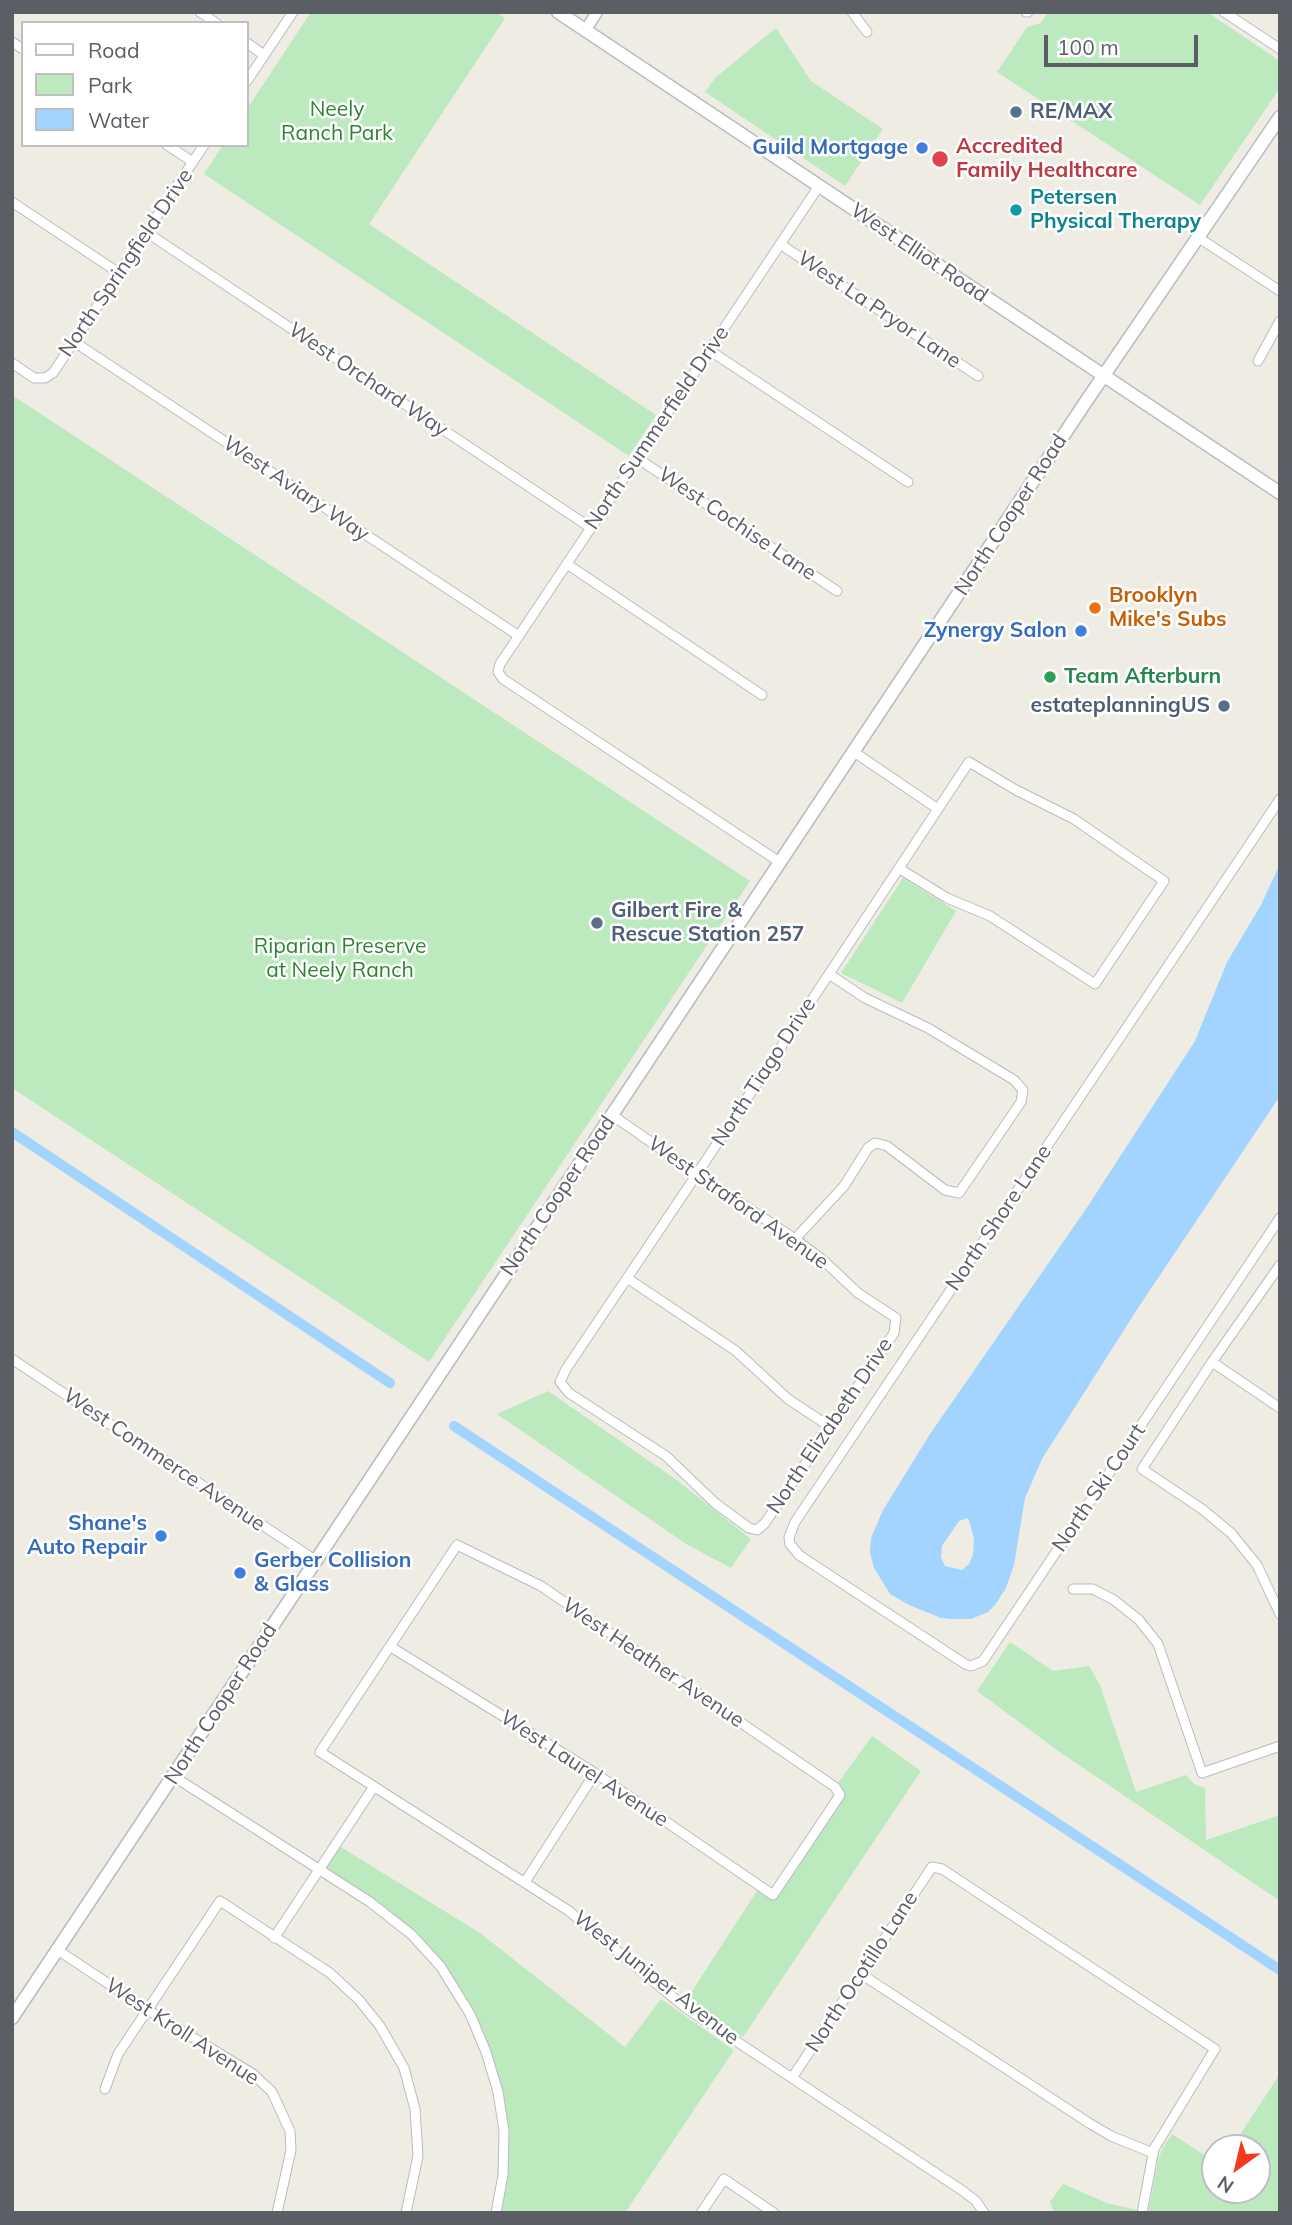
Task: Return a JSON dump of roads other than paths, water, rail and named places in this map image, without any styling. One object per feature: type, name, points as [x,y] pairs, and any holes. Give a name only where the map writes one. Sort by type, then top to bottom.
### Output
[{"type":"main road","name":"West Elliot Road","points":[[558,12],[1280,493]]},
{"type":"main road","name":"North Cooper Road","points":[[12,2018],[1104,376],[1280,117]]},
{"type":"street","points":[[248,79],[293,12]]},
{"type":"street","points":[[585,31],[597,12]]},
{"type":"street","points":[[852,12],[867,32]]},
{"type":"street","points":[[1224,12],[1280,49]]},
{"type":"street","points":[[248,44],[264,55]]},
{"type":"street","points":[[170,147],[193,162]]},
{"type":"street","name":"North Springfield Drive","points":[[12,363],[34,378],[45,378],[52,373],[203,147]]},
{"type":"street","name":"North Summerfield Drive","points":[[781,863],[503,679],[498,672],[519,636],[819,186]]},
{"type":"street","points":[[12,202],[119,273]]},
{"type":"street","name":"West Orchard Way","points":[[146,232],[591,528]]},
{"type":"street","points":[[1199,238],[1280,291]]},
{"type":"street","name":"West La Pryor Lane","points":[[780,244],[978,376]]},
{"type":"street","points":[[1258,360],[1280,321]]},
{"type":"street","name":"West Aviary Way","points":[[74,341],[519,636]]},
{"type":"street","points":[[709,350],[908,482]]},
{"type":"street","name":"West Cochise Lane","points":[[637,458],[836,591]]},
{"type":"street","points":[[567,564],[762,695]]},
{"type":"street","points":[[854,752],[938,810]]},
{"type":"street","name":"North Tiago Drive","points":[[757,1530],[749,1528],[715,1503],[666,1457],[569,1392],[560,1382],[566,1369],[969,762],[1016,790],[1074,819],[1164,881],[1095,984],[990,916],[947,898],[900,869]]},
{"type":"street","name":"North Shore Lane","points":[[884,1610],[799,1555],[790,1544],[790,1531],[1280,799]]},
{"type":"street","points":[[795,1239],[844,1186],[868,1149],[875,1143],[887,1146],[945,1190],[960,1193],[1021,1102],[1023,1090],[1014,1080],[928,1028],[866,998],[829,974]]},
{"type":"street","name":"West Straford Avenue","points":[[612,1115],[795,1239],[824,1261],[858,1293],[896,1318]]},
{"type":"street","name":"North Ski Court","points":[[884,1610],[965,1664],[971,1666],[983,1661],[1280,1218]]},
{"type":"street","points":[[1280,1265],[1142,1469],[1202,1508],[1231,1533],[1257,1565],[1280,1614]]},
{"type":"street","points":[[627,1278],[727,1344],[788,1399],[829,1426]]},
{"type":"street","name":"North Elizabeth Drive","points":[[757,1530],[765,1523],[894,1333],[896,1318]]},
{"type":"street","name":"West Commerce Avenue","points":[[12,1359],[315,1560]]},
{"type":"street","points":[[1212,1362],[1280,1409]]},
{"type":"street","name":"West Heather Avenue","points":[[391,1647],[457,1545],[541,1586],[835,1787],[840,1795],[773,1895]]},
{"type":"street","points":[[1073,1589],[1093,1589],[1114,1600],[1139,1620],[1158,1644],[1202,1773],[1280,1745]]},
{"type":"street","name":"West Juniper Avenue","points":[[391,1647],[320,1752],[569,1911],[686,2007],[963,2191],[976,2201],[984,2213]]},
{"type":"street","name":"West Laurel Avenue","points":[[391,1647],[595,1773],[773,1895]]},
{"type":"street","points":[[525,1881],[595,1773]]},
{"type":"street","points":[[173,1776],[370,1902],[412,1935],[441,1967],[470,2014],[498,2092],[504,2132],[503,2175],[496,2213]]},
{"type":"street","points":[[274,1938],[373,1788]]},
{"type":"street","name":"North Ocotillo Lane","points":[[792,2078],[932,1867],[943,1869],[1215,2049],[1167,2125],[1153,2153]]},
{"type":"street","points":[[105,2089],[118,2054],[220,1901],[330,1973],[359,2000],[380,2026],[404,2068],[415,2109],[418,2156],[406,2213]]},
{"type":"street","name":"West Kroll Avenue","points":[[56,1949],[148,2010],[253,2074],[272,2092],[290,2131],[291,2150],[277,2213]]},
{"type":"street","points":[[861,1974],[1100,2129],[1153,2153],[1142,2213]]},
{"type":"street","points":[[701,2213],[724,2179],[774,2213]]},
{"type":"water","points":[[1280,864],[1280,1096],[1138,1308],[1042,1459],[1025,1498],[1014,1565],[1006,1588],[995,1605],[988,1612],[971,1619],[952,1619],[941,1618],[909,1605],[890,1594],[874,1568],[870,1553],[871,1538],[883,1510],[930,1434],[1086,1209],[1195,1041],[1227,962],[1261,905]],"holes":[[[968,1518],[974,1538],[973,1555],[969,1564],[962,1570],[945,1566],[941,1557],[942,1546],[959,1521]]]},
{"type":"waterway","points":[[12,1132],[390,1383]]},
{"type":"waterway","points":[[454,1426],[1280,1970]]},
{"type":"place","name":"RE/MAX","points":[[1016,112]]},
{"type":"place","name":"Guild Mortgage","points":[[922,148]]},
{"type":"place","name":"Accredited Family Healthcare","points":[[940,159]]},
{"type":"place","name":"Petersen Physical Therapy","points":[[1016,210]]},
{"type":"place","name":"Brooklyn Mike's Subs","points":[[1095,608]]},
{"type":"place","name":"Zynergy Salon","points":[[1081,631]]},
{"type":"place","name":"Team Afterburn","points":[[1050,677]]},
{"type":"place","name":"estateplanningUS","points":[[1224,706]]},
{"type":"place","name":"Gilbert Fire & Rescue Station 257","points":[[597,923]]},
{"type":"place","name":"Shane's Auto Repair","points":[[161,1536]]},
{"type":"place","name":"Gerber Collision & Glass","points":[[240,1573]]},
{"type":"park label","name":"Neely Ranch Park","points":[[337,122]]},
{"type":"park label","name":"Riparian Preserve at Neely Ranch","points":[[340,959]]}]
